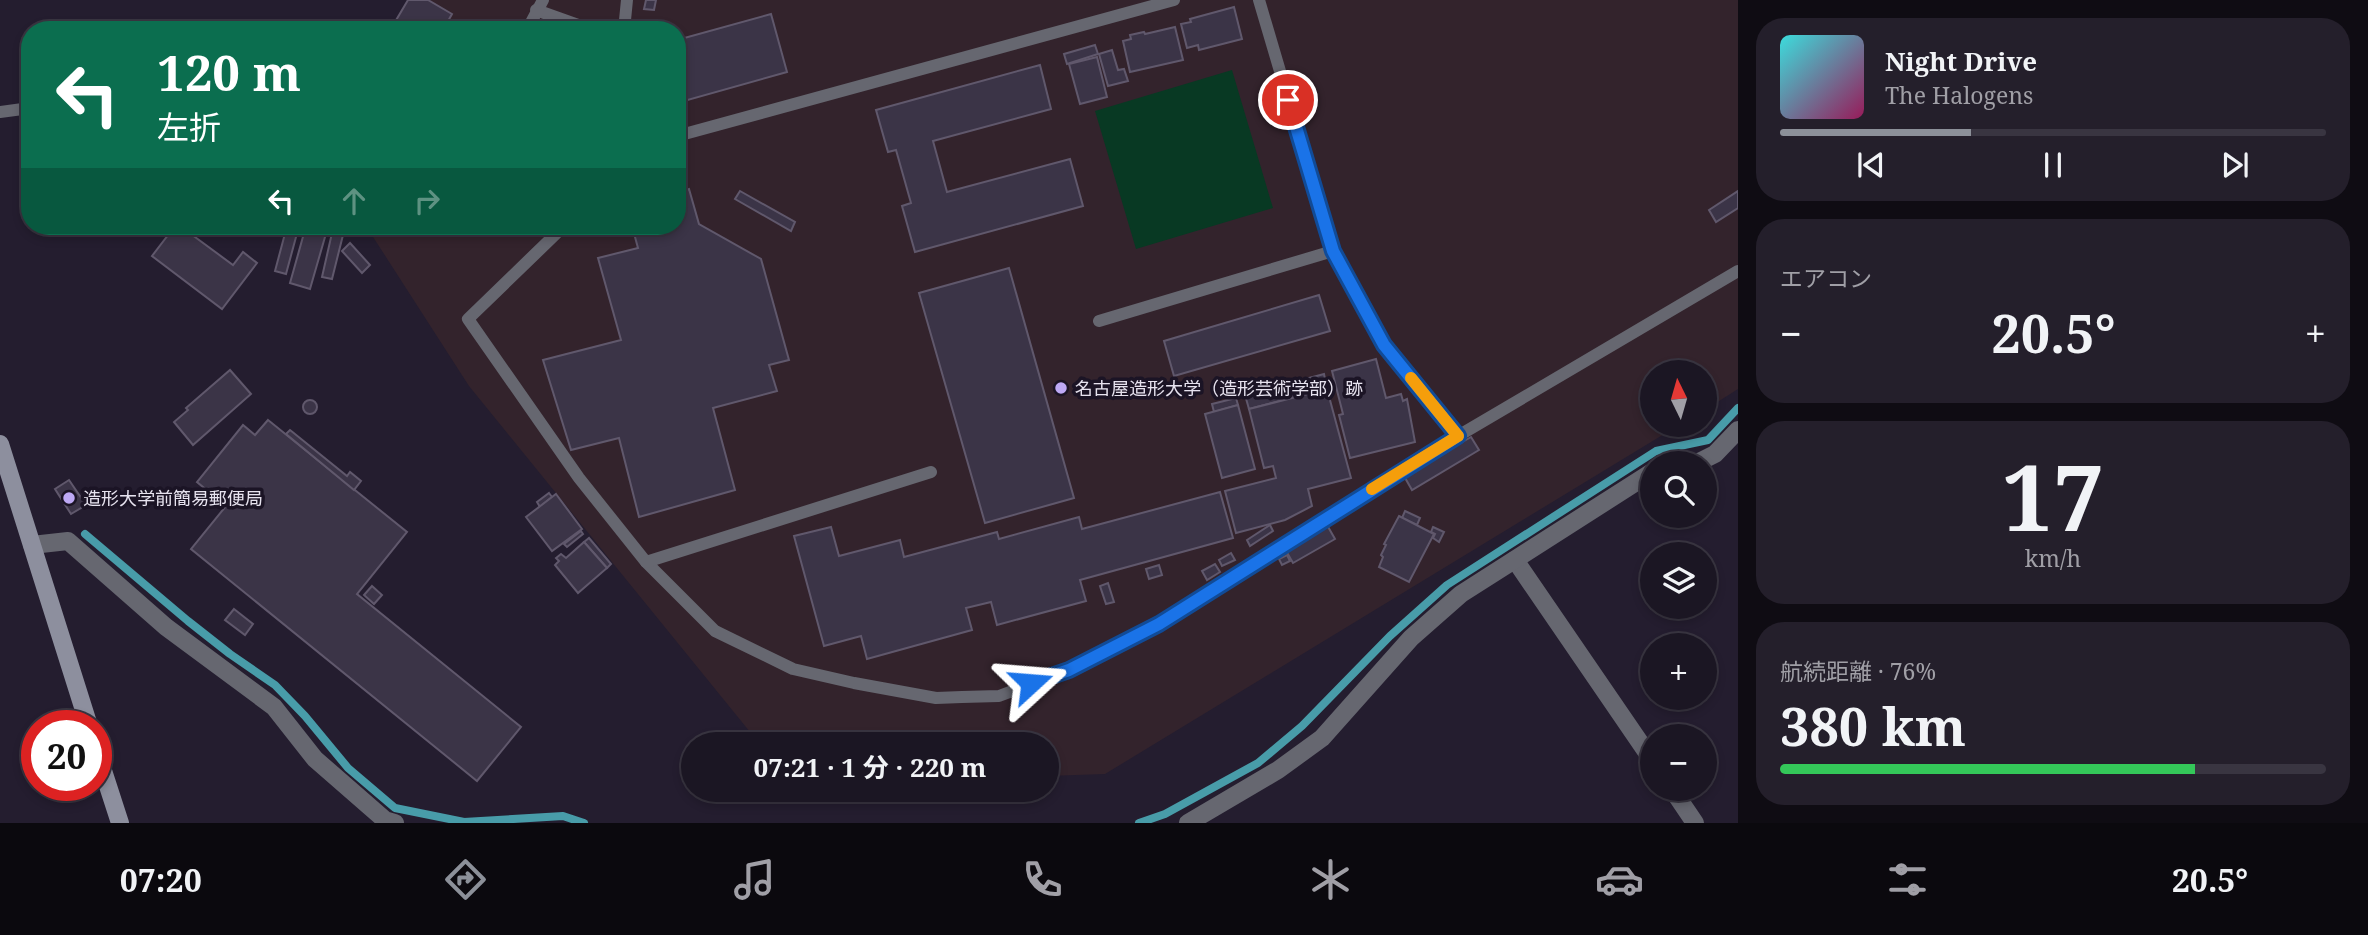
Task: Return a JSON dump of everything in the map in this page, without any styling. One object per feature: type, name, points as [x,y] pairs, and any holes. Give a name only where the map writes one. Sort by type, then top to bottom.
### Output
[{"type":"street","points":[[1717,452],[1738,430]]},
{"type":"street","points":[[0,444],[84,710]]},
{"type":"street","points":[[1188,823],[1278,770],[1322,738],[1411,638],[1461,594],[1640,480]]},
{"type":"street","points":[[32,545],[68,541],[166,627],[275,707],[315,758],[385,820],[395,823]]},
{"type":"street","points":[[1515,560],[1640,742]]},
{"type":"street","points":[[112,798],[120,823]]},
{"type":"street","points":[[1680,801],[1695,823]]},
{"type":"lane","points":[[625,21],[627,0]]},
{"type":"lane","points":[[686,134],[1174,0]]},
{"type":"lane","points":[[1259,0],[1333,251],[1384,345],[1458,436]]},
{"type":"lane","points":[[532,21],[540,5],[573,21]]},
{"type":"lane","points":[[0,112],[21,109]]},
{"type":"lane","points":[[555,235],[468,319],[579,478],[646,562],[715,631],[793,669],[936,698],[999,696],[1069,670],[1159,624],[1458,436],[1738,271]]},
{"type":"lane","points":[[1099,321],[1333,251]]},
{"type":"lane","points":[[646,562],[931,472]]},
{"type":"shaded area","name":"名古屋造形大学（造形芸術学部）跡","points":[[431,0],[1738,0],[1738,389],[1717,402],[1717,360],[1640,360],[1640,438],[1658,438],[1105,774],[1059,776],[1059,732],[750,732],[469,386],[372,235],[686,235],[686,21],[409,21]]},
{"type":"green space","points":[[1232,70],[1273,208],[1136,249],[1095,111]]},
{"type":"building","points":[[408,0],[428,0],[452,14],[448,21],[396,21]]},
{"type":"building","points":[[646,0],[656,0],[654,10],[644,9]]},
{"type":"building","points":[[1234,7],[1242,39],[1199,50],[1198,45],[1187,48],[1181,24]]},
{"type":"building","points":[[771,14],[787,72],[686,100],[686,38]]},
{"type":"building","points":[[1175,27],[1183,60],[1130,72],[1123,41],[1131,39],[1130,35]]},
{"type":"building","points":[[1095,45],[1098,54],[1067,64],[1064,54]]},
{"type":"building","points":[[1112,50],[1118,70],[1124,69],[1128,81],[1108,86],[1099,54]]},
{"type":"building","points":[[1097,57],[1107,97],[1080,104],[1069,64]]},
{"type":"building","points":[[1040,65],[1051,109],[933,141],[947,192],[1070,159],[1083,206],[915,252],[902,206],[911,203],[896,150],[888,152],[876,110]]},
{"type":"building","points":[[689,189],[699,224],[761,259],[789,360],[769,365],[777,391],[713,408],[735,490],[639,517],[619,438],[571,450],[543,360],[621,340],[598,258],[638,248],[634,235],[686,235],[686,190]]},
{"type":"building","points":[[740,191],[795,222],[791,231],[735,199]]},
{"type":"building","points":[[1738,191],[1738,208],[1716,222],[1709,210]]},
{"type":"building","points":[[168,235],[192,235],[233,265],[243,252],[257,263],[222,309],[152,256]]},
{"type":"building","points":[[285,235],[297,235],[286,274],[275,271]]},
{"type":"building","points":[[303,235],[326,235],[310,289],[290,283]]},
{"type":"building","points":[[332,235],[343,235],[332,279],[322,277]]},
{"type":"building","points":[[350,243],[370,265],[362,273],[342,251]]},
{"type":"building","points":[[1009,268],[1074,498],[985,523],[919,293]]},
{"type":"building","points":[[1319,295],[1330,331],[1174,376],[1164,341]]},
{"type":"building","points":[[1376,359],[1386,398],[1401,394],[1403,401],[1407,399],[1415,442],[1350,458],[1332,371]]},
{"type":"building","points":[[230,370],[251,394],[193,445],[174,422]]},
{"type":"building","points":[[1324,374],[1327,389],[1249,409],[1245,395]]},
{"type":"building","points":[[1327,389],[1351,478],[1308,489],[1312,506],[1285,520],[1236,533],[1225,491],[1276,478],[1273,466],[1264,468],[1249,409]]},
{"type":"building","points":[[1236,398],[1238,405],[1214,412],[1212,404]]},
{"type":"building","points":[[307,400],[313,400],[317,407],[313,414],[307,414],[303,410],[303,404]]},
{"type":"building","points":[[1238,405],[1255,469],[1222,478],[1205,414]]},
{"type":"building","points":[[268,420],[407,532],[357,594],[521,727],[477,781],[191,549],[226,506],[197,482],[243,425],[255,435]]},
{"type":"building","points":[[290,430],[347,476],[350,472],[361,481],[354,490],[286,434]]},
{"type":"building","points":[[1471,437],[1479,450],[1412,490],[1404,476]]},
{"type":"building","points":[[69,480],[86,505],[71,514],[55,489]]},
{"type":"building","points":[[1220,492],[1233,538],[1080,580],[1086,601],[997,625],[991,602],[966,608],[972,630],[867,659],[861,636],[824,646],[794,536],[831,527],[839,556],[900,540],[904,557],[997,532],[999,539],[1079,517],[1082,529]]},
{"type":"building","points":[[549,493],[552,497],[540,507],[537,502]]},
{"type":"building","points":[[556,494],[582,529],[552,551],[526,517]]},
{"type":"building","points":[[1405,511],[1420,518],[1417,525],[1402,518]]},
{"type":"building","points":[[1399,516],[1434,534],[1409,582],[1379,567],[1386,545],[1384,544]]},
{"type":"building","points":[[1270,525],[1273,531],[1250,546],[1247,540]]},
{"type":"building","points":[[1327,525],[1335,539],[1293,563],[1285,549]]},
{"type":"building","points":[[1433,527],[1444,532],[1439,542],[1433,538]]},
{"type":"building","points":[[581,531],[583,534],[567,547],[564,544]]},
{"type":"building","points":[[589,538],[611,564],[607,568],[584,542]]},
{"type":"building","points":[[584,542],[607,568],[578,593],[555,565],[559,561],[556,558],[561,554],[566,558]]},
{"type":"building","points":[[1231,553],[1235,560],[1222,566],[1219,560]]},
{"type":"building","points":[[1287,555],[1290,561],[1282,565],[1279,559]]},
{"type":"building","points":[[1215,564],[1220,572],[1207,580],[1202,571]]},
{"type":"building","points":[[1159,565],[1162,575],[1149,579],[1146,569]]},
{"type":"building","points":[[1108,583],[1114,602],[1106,604],[1100,586]]},
{"type":"building","points":[[372,586],[382,595],[374,604],[364,595]]},
{"type":"building","points":[[234,609],[253,624],[245,635],[225,620]]},
{"type":"waterway","points":[[1139,823],[1165,814],[1258,763],[1302,726],[1390,636],[1447,585],[1656,451],[1708,440],[1738,408]]},
{"type":"waterway","points":[[85,534],[188,621],[275,685],[348,768],[395,808],[464,822],[563,816],[584,823]]},
{"type":"slow traffic","points":[[1372,489],[1458,436],[1411,378]]},
{"type":"place","name":"名古屋造形大学（造形芸術学部）跡","points":[[1061,388]]},
{"type":"place","name":"造形大学前簡易郵便局","points":[[69,498]]},
{"type":"route","points":[[1031,683],[1069,670],[1159,624],[1458,436],[1384,345],[1333,251],[1288,100]]}]
